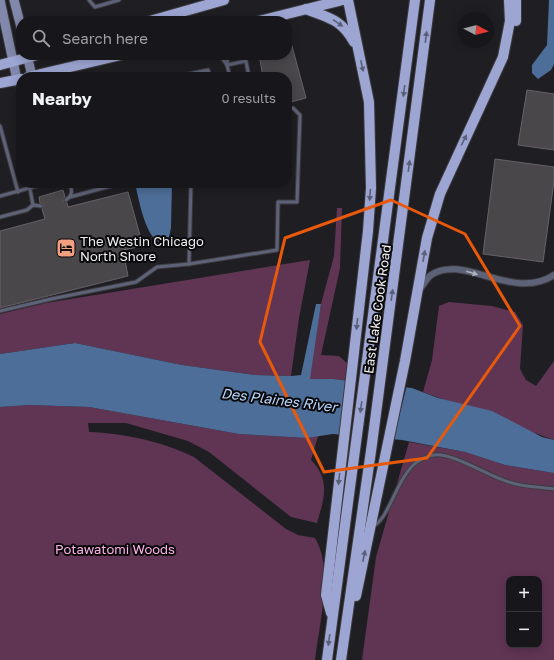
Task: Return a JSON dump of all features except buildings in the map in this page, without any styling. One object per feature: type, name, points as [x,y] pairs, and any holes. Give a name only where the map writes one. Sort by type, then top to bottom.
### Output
[{"type":"main road","points":[[0,0],[17,72]]},
{"type":"main road","points":[[14,0],[18,16]]},
{"type":"main road","points":[[164,16],[201,3],[224,0]]},
{"type":"main road","points":[[279,16],[343,0]]},
{"type":"main road","points":[[332,619],[326,595],[368,231],[371,188],[369,102],[348,0]]},
{"type":"main road","points":[[346,620],[354,605],[401,378],[427,238],[440,194],[461,146],[496,75],[509,36],[509,0]]},
{"type":"main road","points":[[496,75],[502,72],[509,56],[517,14],[516,0]]},
{"type":"main road","name":"East Lake Cook Road","points":[[341,660],[372,444],[430,3]]},
{"type":"main road","name":"East Lake Cook Road","points":[[327,660],[414,5]]},
{"type":"main road","points":[[306,9],[339,21],[348,32],[359,51]]},
{"type":"main road","points":[[0,65],[17,60]]},
{"type":"main road","points":[[31,60],[31,72]]},
{"type":"main road","points":[[51,72],[101,60]]},
{"type":"main road","points":[[0,83],[16,80]]},
{"type":"street","points":[[416,294],[430,276],[447,268],[505,281],[539,283],[554,275]]},
{"type":"lane","points":[[89,0],[95,7],[118,0]]},
{"type":"lane","points":[[223,60],[227,66]]},
{"type":"lane","points":[[228,60],[228,72]]},
{"type":"lane","points":[[227,66],[246,61],[248,72]]},
{"type":"lane","points":[[199,72],[208,70],[209,72]]},
{"type":"lane","points":[[0,311],[51,298],[136,282],[157,267],[189,264],[277,250],[278,202],[297,202],[300,115],[292,108]]},
{"type":"lane","points":[[0,126],[16,185]]},
{"type":"lane","points":[[17,188],[18,192]]},
{"type":"lane","points":[[70,197],[72,192],[71,188]]},
{"type":"lane","points":[[66,200],[70,197],[103,188]]},
{"type":"lane","points":[[189,264],[191,188]]},
{"type":"lane","points":[[0,196],[30,189],[33,205]]},
{"type":"lane","points":[[0,217],[26,210],[33,205],[41,206]]},
{"type":"lane","points":[[370,527],[376,525],[380,521],[408,470],[424,458],[435,454],[447,456],[509,483],[554,489]]},
{"type":"highlighted area","points":[[391,200],[465,234],[520,326],[427,458],[324,472],[260,342],[285,238]]},
{"type":"green space","points":[[337,208],[342,208],[340,268],[321,355],[339,356],[348,364],[346,380],[309,379],[321,304],[334,256]]},
{"type":"green space","points":[[310,260],[299,318],[291,376],[255,375],[182,365],[75,343],[0,354],[0,314],[46,303]]},
{"type":"green space","points":[[449,302],[492,306],[515,312],[523,325],[520,369],[526,380],[536,386],[554,361],[554,440],[423,392],[432,360],[439,306]]},
{"type":"green space","name":"Potawatomi Woods","points":[[29,405],[89,407],[239,434],[307,438],[318,436],[311,460],[317,467],[324,482],[322,506],[317,523],[291,517],[209,452],[188,441],[126,423],[88,423],[89,432],[116,434],[143,439],[170,447],[194,457],[286,529],[298,535],[315,538],[321,551],[324,565],[324,598],[315,660],[0,660],[0,407]]},
{"type":"green space","points":[[409,442],[465,452],[505,465],[554,473],[554,660],[362,660],[376,557]]},
{"type":"water","points":[[549,0],[554,0],[554,64],[551,70],[538,79],[532,73],[532,65],[547,45]]},
{"type":"water","points":[[136,188],[172,188],[171,228],[168,242],[161,243],[154,239],[149,231],[141,210]]},
{"type":"water","name":"Des Plaines River","points":[[316,304],[321,304],[310,379],[333,379],[412,388],[438,398],[492,411],[542,437],[554,440],[554,473],[505,465],[465,452],[402,440],[333,434],[307,438],[239,434],[89,407],[29,405],[0,407],[0,354],[75,343],[182,365],[255,375],[301,375]]},
{"type":"pier","points":[[346,378],[407,385],[393,441],[339,437]]},
{"type":"place","name":"The Westin Chicago North Shore","points":[[66,248]]}]
